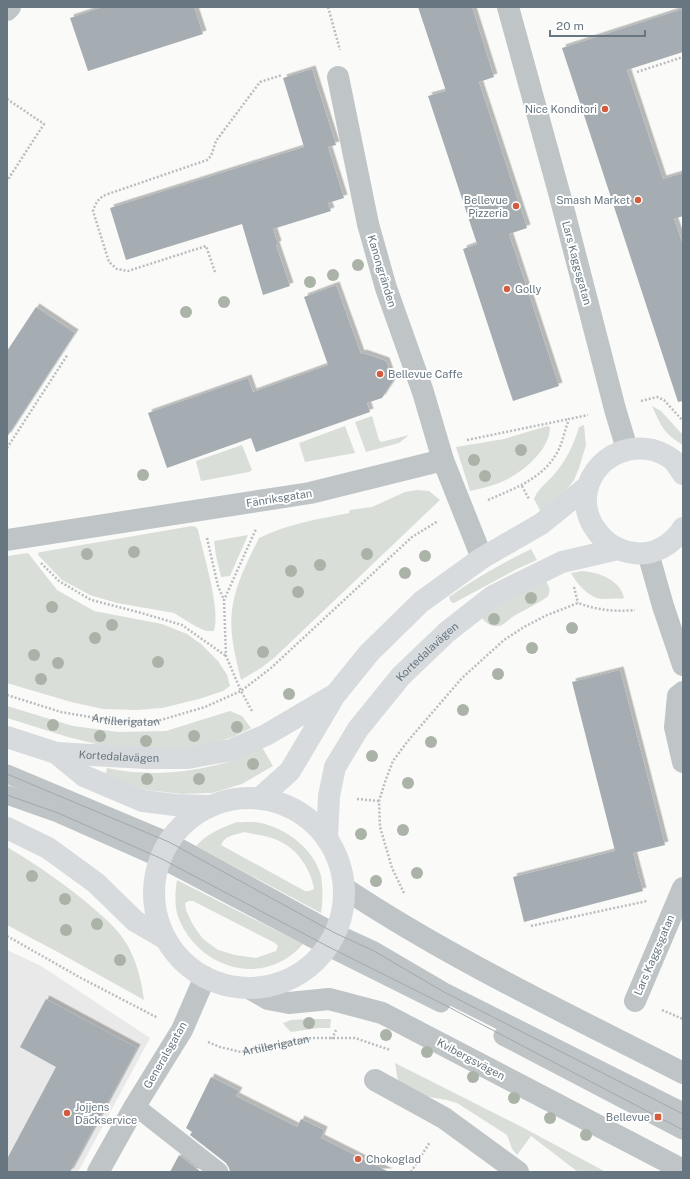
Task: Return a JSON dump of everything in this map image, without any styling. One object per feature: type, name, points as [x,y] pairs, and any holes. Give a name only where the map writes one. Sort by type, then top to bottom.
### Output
[{"type":"main road","name":"Kortedalavägen","points":[[680,465],[660,452],[644,448],[627,449],[610,456],[596,469],[588,486],[586,505],[591,523],[602,538],[618,549],[634,553],[648,553],[666,546],[678,536],[683,528]]},
{"type":"main road","name":"Kortedalavägen","points":[[260,798],[290,771],[335,695],[369,653],[421,602],[482,558],[541,524],[588,486]]},
{"type":"main road","name":"Kortedalavägen","points":[[327,838],[329,796],[335,767],[358,729],[401,676],[447,632],[493,596],[562,562],[618,549]]},
{"type":"main road","name":"Kortedalavägen","points":[[56,753],[146,758],[188,758],[231,750],[266,735],[335,695]]},
{"type":"main road","points":[[7,737],[56,753],[84,776],[144,801],[175,805],[208,806],[233,799],[246,797],[260,798],[280,802],[298,811],[314,823],[327,838],[340,867],[344,888],[342,910],[331,940],[310,966],[287,980],[262,987],[249,988],[219,983],[193,970],[174,951],[166,939],[158,920],[154,899],[155,878],[164,850],[174,834],[184,823],[208,806]]},
{"type":"main road","points":[[7,828],[48,848],[96,883],[135,921],[166,939]]},
{"type":"street","points":[[7,10],[10,7]]},
{"type":"street","name":"Lars Kaggsgatan","points":[[508,7],[627,449]]},
{"type":"street","name":"Kanongränden","points":[[338,77],[368,224],[384,281],[423,392],[441,452]]},
{"type":"street","points":[[441,452],[462,511],[482,558]]},
{"type":"street","name":"Fänriksgatan","points":[[7,540],[310,493],[441,452]]},
{"type":"street","points":[[648,553],[663,606],[683,665]]},
{"type":"street","points":[[683,692],[678,696],[675,727],[683,762]]},
{"type":"street","points":[[344,888],[390,918],[482,970],[683,1072]]},
{"type":"street","name":"Lars Kaggsgatan","points":[[635,1001],[681,892]]},
{"type":"street","name":"Generalsgatan","points":[[98,1172],[135,1106],[182,1030],[206,977]]},
{"type":"street","name":"Kvibergsvägen","points":[[249,988],[268,999],[289,1003],[329,999],[382,1013],[683,1170]]},
{"type":"street","points":[[375,1080],[444,1118],[518,1172]]},
{"type":"lane","points":[[7,774],[164,850],[331,940],[439,1002],[683,1130]]},
{"type":"lane","points":[[7,794],[164,850]]},
{"type":"lane","points":[[331,940],[374,951],[444,992],[683,1112]]},
{"type":"lane","points":[[135,1106],[219,1172]]},
{"type":"path","points":[[328,7],[343,60],[338,77]]},
{"type":"path","points":[[637,72],[683,57]]},
{"type":"path","points":[[215,272],[206,246],[128,271],[118,269],[109,262],[93,211],[95,204],[103,196],[108,194],[207,160],[211,156],[216,141],[260,82],[282,75]]},
{"type":"path","points":[[7,99],[44,124],[7,181]]},
{"type":"path","points":[[7,448],[68,354]]},
{"type":"path","points":[[441,452],[569,418],[615,409],[657,397],[664,400],[683,421]]},
{"type":"path","name":"Artillerigatan","points":[[7,695],[61,712],[114,720],[154,722],[205,707],[241,691],[272,668],[412,537],[436,522],[522,486],[541,473],[558,451],[569,418]]},
{"type":"path","points":[[224,600],[256,530],[254,502]]},
{"type":"path","points":[[200,510],[218,586],[224,600],[226,656],[241,691]]},
{"type":"path","points":[[41,562],[59,581],[91,600],[182,625],[226,656]]},
{"type":"path","points":[[390,918],[404,892],[392,868],[380,827],[379,801],[393,761],[407,742],[462,678],[504,640],[545,616],[578,603],[594,609],[622,611],[663,606]]},
{"type":"path","points":[[531,926],[681,892]]},
{"type":"path","points":[[7,936],[143,1011]]},
{"type":"path","name":"Artillerigatan","points":[[220,1047],[241,1052],[311,1038],[332,1038],[346,1004]]},
{"type":"path","points":[[411,1172],[444,1118]]},
{"type":"shaded area","points":[[652,406],[661,411],[683,434],[683,445],[667,433]]},
{"type":"shaded area","points":[[372,416],[379,440],[381,442],[409,435],[399,443],[366,452],[355,422]]},
{"type":"shaded area","points":[[584,425],[586,445],[574,480],[561,497],[541,512],[534,499],[540,489],[561,466],[579,427]]},
{"type":"shaded area","points":[[345,426],[355,453],[305,462],[299,443]]},
{"type":"shaded area","points":[[547,426],[550,427],[546,443],[536,458],[522,470],[508,479],[470,491],[456,447],[504,439]]},
{"type":"shaded area","points":[[242,445],[252,470],[249,472],[201,481],[196,461]]},
{"type":"shaded area","points":[[417,490],[429,491],[440,500],[274,658],[241,680],[233,642],[231,623],[233,604],[240,578],[259,538],[281,529],[349,513],[350,510],[372,507],[405,492]]},
{"type":"shaded area","points":[[192,526],[196,527],[198,530],[210,581],[216,621],[214,631],[206,631],[174,613],[117,603],[90,595],[62,580],[38,555],[39,552]]},
{"type":"shaded area","points":[[248,535],[230,576],[221,577],[214,541]]},
{"type":"shaded area","points":[[531,549],[537,560],[517,569],[454,603],[451,602],[449,597],[469,583]]},
{"type":"shaded area","points":[[28,553],[57,590],[94,611],[162,624],[187,634],[201,644],[218,661],[227,675],[230,686],[223,691],[199,699],[162,708],[137,710],[103,709],[71,702],[7,683],[7,556]]},
{"type":"shaded area","points":[[582,571],[595,573],[613,581],[618,585],[624,597],[622,599],[603,599],[588,593],[580,586],[571,573]]},
{"type":"shaded area","points":[[546,581],[549,588],[548,596],[500,626],[493,626],[482,618],[499,604]]},
{"type":"shaded area","points":[[7,706],[73,726],[118,732],[166,731],[230,711],[242,716],[251,728],[233,737],[202,747],[116,749],[68,737],[7,718]]},
{"type":"shaded area","points":[[262,747],[273,766],[242,784],[212,793],[182,794],[146,790],[107,775],[106,772],[107,768],[122,771],[154,773],[185,771],[231,761]]},
{"type":"shaded area","points":[[237,822],[255,822],[271,826],[290,835],[306,849],[317,866],[321,876],[321,913],[196,846],[210,834]],"holes":[[[244,832],[277,840],[293,850],[307,868],[314,889],[305,891],[221,845],[225,839]]]},
{"type":"shaded area","points":[[7,847],[72,890],[114,927],[127,944],[133,956],[142,987],[144,1000],[7,925]]},
{"type":"shaded area","points":[[177,880],[303,944],[288,958],[271,966],[253,969],[235,967],[217,961],[202,951],[189,937],[179,919],[175,895]],"holes":[[[193,901],[275,943],[278,946],[276,951],[256,958],[235,955],[218,950],[203,939],[193,925],[186,910],[185,903]]]},
{"type":"shaded area","points":[[7,950],[41,966],[150,1038],[78,1172],[7,1172]]},
{"type":"shaded area","points":[[331,1019],[330,1028],[318,1028],[291,1032],[283,1023],[291,1020]]},
{"type":"shaded area","points":[[395,1063],[520,1126],[606,1172],[578,1172],[531,1136],[517,1155],[512,1149],[507,1135],[457,1103],[423,1096],[398,1081]]},
{"type":"building","points":[[103,7],[194,7],[203,34],[88,71],[70,18]]},
{"type":"building","points":[[418,7],[472,7],[494,77],[479,82],[527,228],[509,234],[559,386],[513,401],[463,249],[477,244],[428,96],[446,91]]},
{"type":"building","points":[[683,9],[683,52],[627,70],[663,179],[683,173],[683,216],[674,219],[683,245],[683,401],[678,402],[562,48]]},
{"type":"building","points":[[312,69],[336,145],[328,147],[344,198],[328,203],[331,211],[273,229],[278,244],[276,245],[290,286],[263,295],[242,224],[126,260],[110,208],[304,147],[283,78]]},
{"type":"building","points":[[336,285],[361,354],[363,353],[386,361],[393,381],[382,398],[367,403],[370,412],[256,452],[251,438],[167,468],[148,413],[248,378],[253,392],[328,365],[304,297]]},
{"type":"building","points":[[36,307],[75,333],[7,437],[7,351]]},
{"type":"building","points":[[620,670],[665,845],[633,853],[643,891],[524,922],[513,877],[615,851],[572,682]]},
{"type":"building","name":"Jojjens Däckservice","points":[[46,999],[137,1048],[70,1172],[7,1172],[7,1159],[56,1067],[20,1047]]},
{"type":"building","points":[[211,1077],[239,1091],[236,1096],[297,1127],[301,1119],[324,1130],[321,1138],[389,1172],[230,1172],[226,1163],[190,1135],[192,1132],[186,1128]]},
{"type":"building","points":[[179,1155],[201,1172],[170,1172]]},
{"type":"tram line","points":[[7,774],[169,842],[335,933],[374,951],[444,992],[683,1114]]},
{"type":"tram line","points":[[7,795],[58,813],[160,858],[683,1130]]},
{"type":"place","name":"Nice Konditori","points":[[605,109]]},
{"type":"place","name":"Smash Market","points":[[638,200]]},
{"type":"place","name":"Bellevue Pizzeria","points":[[516,206]]},
{"type":"place","name":"Golly","points":[[507,289]]},
{"type":"place","name":"Bellevue Caffe","points":[[380,374]]},
{"type":"place","name":"Jojjens Däckservice","points":[[67,1113]]},
{"type":"place","name":"Bellevue","points":[[658,1117]]},
{"type":"place","name":"Chokoglad","points":[[358,1159]]}]
